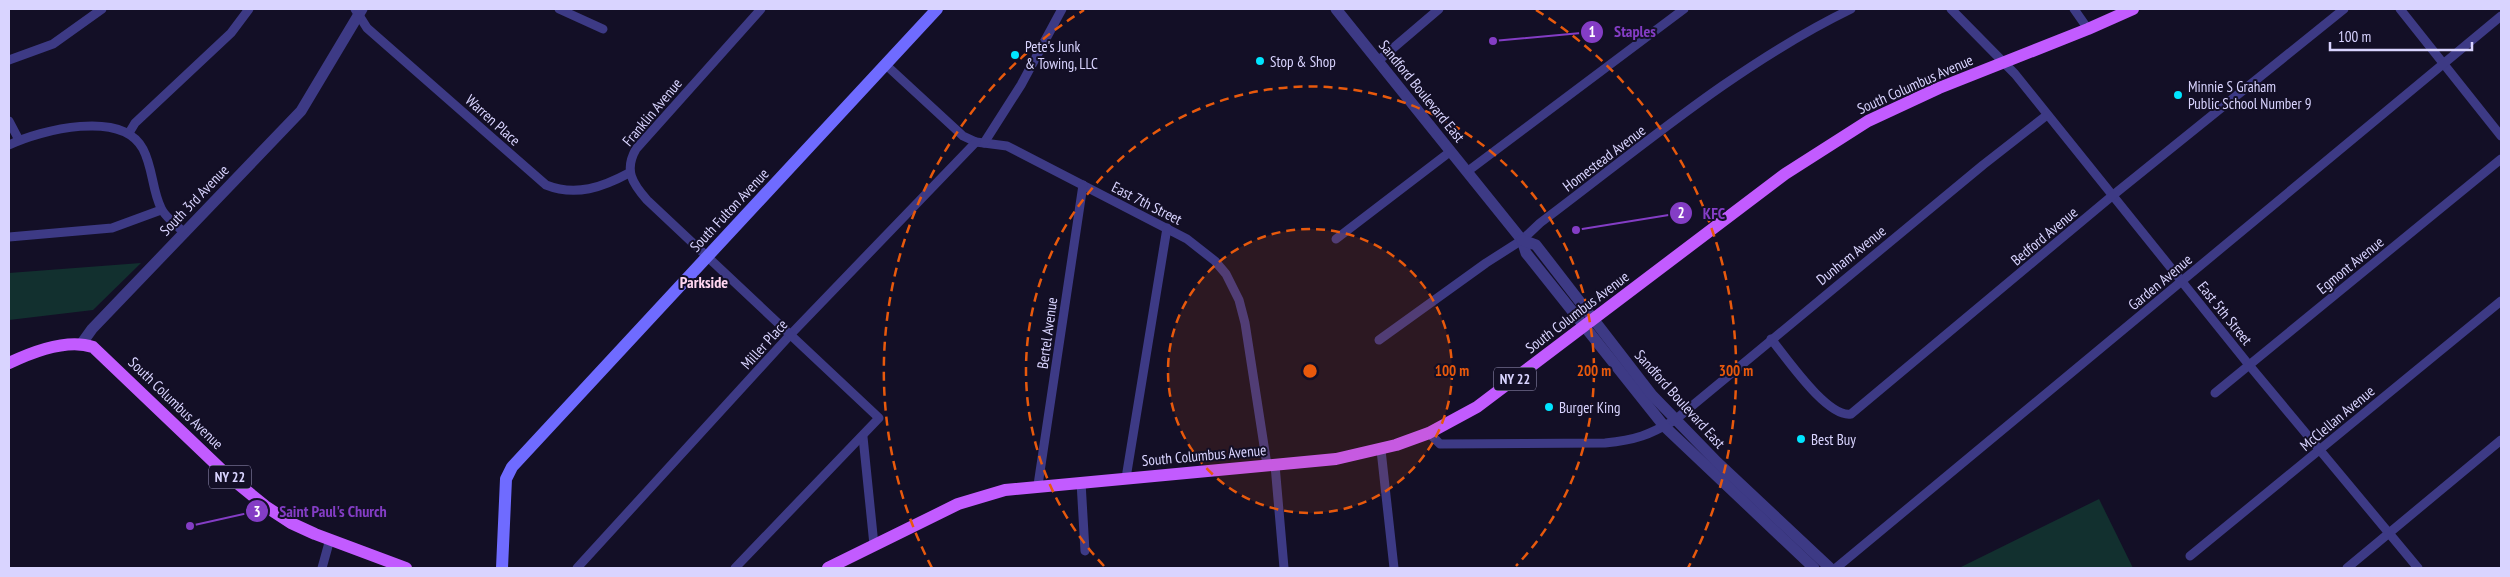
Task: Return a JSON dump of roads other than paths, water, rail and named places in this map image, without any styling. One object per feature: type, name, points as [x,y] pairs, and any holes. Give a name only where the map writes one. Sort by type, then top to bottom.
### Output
[{"type":"main road","name":"South Fulton Avenue","points":[[502,568],[506,479],[512,467],[937,9]]},
{"type":"main road","name":"South Columbus Avenue","points":[[828,568],[874,544],[974,498],[1038,485],[1336,459],[1381,450],[1429,433],[1487,401],[1785,174],[1846,134],[1907,102],[2133,9]]},
{"type":"main road","name":"South Columbus Avenue","points":[[82,343],[100,352],[246,493],[291,523],[406,568]]},
{"type":"main road","points":[[9,363],[38,351],[82,343]]},
{"type":"street","points":[[9,60],[53,44],[102,9]]},
{"type":"street","points":[[128,133],[135,123],[231,33],[249,9]]},
{"type":"street","points":[[559,9],[603,29]]},
{"type":"street","name":"Franklin Avenue","points":[[629,173],[631,158],[636,149],[761,9]]},
{"type":"street","name":"Miller Place","points":[[577,568],[792,334],[980,143],[1021,85],[1062,9]]},
{"type":"street","name":"Sandford Boulevard East","points":[[1336,9],[1522,240],[1536,245],[1589,324],[1664,426],[1814,568]]},
{"type":"street","points":[[1378,61],[1439,9]]},
{"type":"street","points":[[1468,172],[1684,9]]},
{"type":"street","name":"Homestead Avenue","points":[[1380,340],[1486,263],[1522,240],[1540,223],[1742,72],[1820,24],[1851,9]]},
{"type":"street","name":"East 5th Street","points":[[1951,9],[2005,62],[2249,365],[2418,568]]},
{"type":"street","points":[[2074,9],[2088,29]]},
{"type":"street","name":"Bedford Avenue","points":[[1771,339],[1825,403],[1845,415],[1851,414],[2112,196],[2344,9]]},
{"type":"street","points":[[2400,9],[2446,64],[2501,136]]},
{"type":"street","name":"Warren Place","points":[[359,11],[367,28],[546,185],[569,191],[582,190],[609,184],[629,173]]},
{"type":"street","name":"South 3rd Avenue","points":[[82,343],[92,329],[301,111],[359,11]]},
{"type":"street","name":"Garden Avenue","points":[[1836,568],[2446,64],[2501,16]]},
{"type":"street","name":"East 7th Street","points":[[886,65],[963,136],[980,143],[1007,146],[1167,228],[1187,239],[1215,261],[1226,274],[1239,300],[1245,323],[1271,465],[1284,568]]},
{"type":"street","name":"Dunham Avenue","points":[[1429,433],[1440,444],[1606,443],[1642,437],[1657,432],[1675,420],[1983,164],[2047,115]]},
{"type":"street","points":[[9,121],[19,140]]},
{"type":"street","points":[[9,145],[42,133],[93,126],[109,127],[128,133],[144,151],[161,210],[185,233]]},
{"type":"street","points":[[1336,239],[1451,151]]},
{"type":"street","name":"Egmont Avenue","points":[[2215,393],[2501,159]]},
{"type":"street","points":[[629,173],[634,186],[647,200],[792,334],[879,418],[735,568]]},
{"type":"street","name":"Bertel Avenue","points":[[1038,485],[1083,185]]},
{"type":"street","points":[[9,237],[112,228],[161,210]]},
{"type":"street","points":[[1126,478],[1167,228]]},
{"type":"street","name":"McClellan Avenue","points":[[2190,556],[2501,301]]},
{"type":"street","name":"Sandford Boulevard East","points":[[1589,324],[1675,420],[1830,568]]},
{"type":"street","points":[[863,436],[874,544]]},
{"type":"street","points":[[2347,568],[2501,440]]},
{"type":"street","points":[[1381,450],[1394,568]]},
{"type":"street","points":[[1081,482],[1085,551]]},
{"type":"street","points":[[322,568],[330,539]]},
{"type":"street","points":[[850,568],[857,553]]},
{"type":"place","name":"Staples","points":[[1493,41]]},
{"type":"place","name":"Pete's Junk & Towing, LLC","points":[[1015,55]]},
{"type":"place","name":"Stop & Shop","points":[[1260,61]]},
{"type":"place","name":"Minnie S Graham Public School Number 9","points":[[2178,95]]},
{"type":"place","name":"KFC","points":[[1576,230]]},
{"type":"place","name":"Burger King","points":[[1549,407]]},
{"type":"place","name":"Best Buy","points":[[1801,439]]},
{"type":"place","name":"Saint Paul's Church","points":[[190,526]]},
{"type":"district","name":"Parkside","points":[[704,282]]}]
